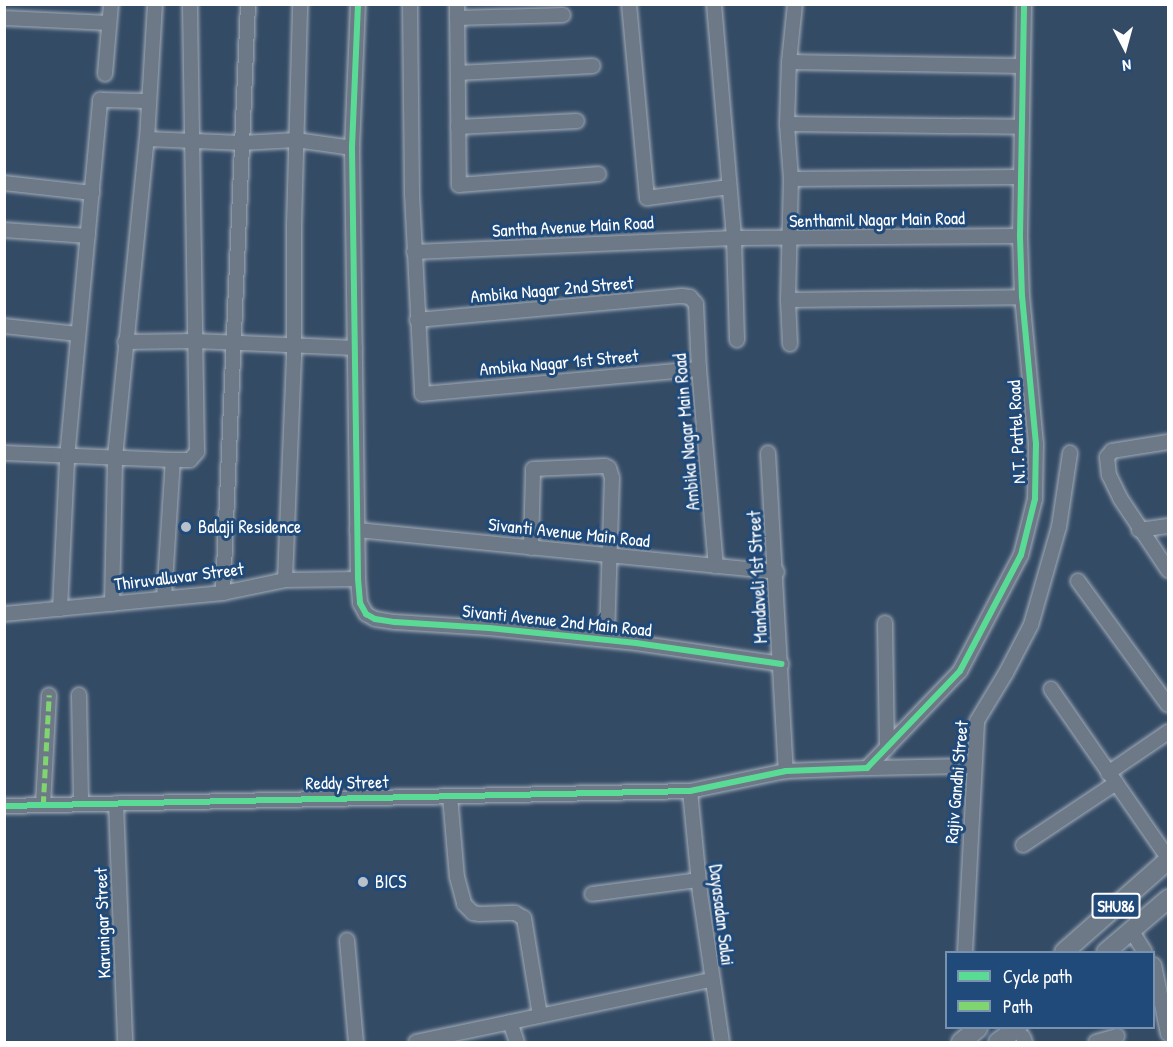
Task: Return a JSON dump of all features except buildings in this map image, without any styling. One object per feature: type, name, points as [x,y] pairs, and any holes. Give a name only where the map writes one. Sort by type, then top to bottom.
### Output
[{"type":"main road","name":"SHU86","points":[[1065,951],[1168,859]]},
{"type":"main road","name":"SHU86","points":[[1107,951],[1168,899]]},
{"type":"main road","points":[[961,1042],[977,1029]]},
{"type":"main road","points":[[998,1042],[1022,1036]]},
{"type":"street","points":[[105,74],[111,4]]},
{"type":"street","points":[[112,604],[115,457],[147,139],[155,4]]},
{"type":"street","points":[[4,453],[67,458],[190,460],[197,452],[190,4]]},
{"type":"street","points":[[223,592],[248,4]]},
{"type":"street","points":[[285,580],[294,347],[300,4]]},
{"type":"street","name":"Sivanti Avenue 2nd Main Road","points":[[358,4],[352,148],[357,579],[360,603],[366,614],[375,619],[607,640],[781,664]]},
{"type":"street","points":[[410,4],[417,320]]},
{"type":"street","points":[[629,4],[647,198],[729,187]]},
{"type":"street","points":[[714,4],[734,238],[737,340]]},
{"type":"street","points":[[790,345],[788,238],[790,179],[787,124],[789,62],[795,4]]},
{"type":"street","name":"N.T. Pattel Road","points":[[867,768],[960,672],[1021,555],[1035,499],[1036,444],[1022,297],[1020,236],[1019,177],[1024,4]]},
{"type":"street","points":[[563,15],[457,11],[459,185],[599,174]]},
{"type":"street","points":[[4,18],[109,23]]},
{"type":"street","points":[[789,62],[1023,66]]},
{"type":"street","points":[[458,73],[593,66]]},
{"type":"street","points":[[60,609],[67,458],[100,100],[149,101]]},
{"type":"street","points":[[458,127],[577,121]]},
{"type":"street","points":[[787,124],[1021,128]]},
{"type":"street","points":[[147,139],[242,143],[296,140],[352,148]]},
{"type":"street","points":[[790,179],[1019,177]]},
{"type":"street","points":[[4,183],[92,193]]},
{"type":"street","points":[[4,230],[88,236]]},
{"type":"street","name":"Senthamil Nagar Main Road","points":[[734,238],[1020,236]]},
{"type":"street","name":"Santha Avenue Main Road","points":[[414,252],[734,238]]},
{"type":"street","name":"Ambika Nagar 2nd Street","points":[[417,320],[690,297]]},
{"type":"street","name":"Ambika Nagar Main Road","points":[[690,297],[696,304],[699,369],[716,566]]},
{"type":"street","points":[[788,300],[1022,297]]},
{"type":"street","name":"Ambika Nagar 1st Street","points":[[417,320],[422,394],[699,369]]},
{"type":"street","points":[[4,326],[78,334]]},
{"type":"street","points":[[125,342],[195,341],[355,348]]},
{"type":"street","points":[[1168,442],[1112,451],[1107,457],[1109,475],[1139,530],[1168,570]]},
{"type":"street","name":"Mandaveli 1st Street","points":[[768,453],[777,572],[786,771]]},
{"type":"street","name":"Rajiv Gandhi Street","points":[[965,951],[976,721],[1006,673],[1031,625],[1059,527],[1070,453]]},
{"type":"street","points":[[164,598],[174,460]]},
{"type":"street","points":[[531,548],[533,470],[606,466],[612,478],[607,640]]},
{"type":"street","points":[[1139,530],[1168,526]]},
{"type":"street","name":"Sivanti Avenue Main Road","points":[[357,530],[777,572]]},
{"type":"street","name":"Thiruvalluvar Street","points":[[4,614],[223,592],[285,580],[357,579]]},
{"type":"street","points":[[1078,581],[1168,705]]},
{"type":"street","points":[[885,623],[887,748]]},
{"type":"street","points":[[1051,689],[1168,859]]},
{"type":"street","points":[[79,695],[81,804]]},
{"type":"street","points":[[42,806],[49,696]]},
{"type":"street","points":[[1023,845],[1112,778],[1168,732]]},
{"type":"street","points":[[690,791],[786,771],[973,766]]},
{"type":"street","name":"Reddy Street","points":[[4,806],[690,791]]},
{"type":"street","name":"Dayasadan Salai","points":[[690,791],[698,880],[722,1042]]},
{"type":"street","points":[[450,796],[457,878],[464,904],[472,913],[515,914],[524,918],[540,1016]]},
{"type":"street","name":"Karunigar Street","points":[[117,803],[125,1042]]},
{"type":"street","points":[[592,894],[698,880]]},
{"type":"street","points":[[1131,930],[1144,951]]},
{"type":"street","points":[[347,940],[356,1042]]},
{"type":"street","points":[[1155,970],[1168,1034]]},
{"type":"street","points":[[416,1042],[711,980]]},
{"type":"street","points":[[510,1022],[517,1042]]},
{"type":"street","points":[[1096,1042],[1116,1035]]},
{"type":"marked path","points":[[43,805],[49,695]]},
{"type":"cycle path","points":[[358,4],[352,148],[358,579],[360,603],[366,614],[375,619],[395,622],[489,628],[636,643],[781,664]]},
{"type":"cycle path","points":[[4,806],[690,791],[786,771],[867,768],[960,671],[1021,555],[1035,499],[1036,444],[1022,297],[1020,236],[1024,4]]},
{"type":"place","name":"Balaji Residence","points":[[186,527]]},
{"type":"place","name":"BICS","points":[[363,882]]}]
